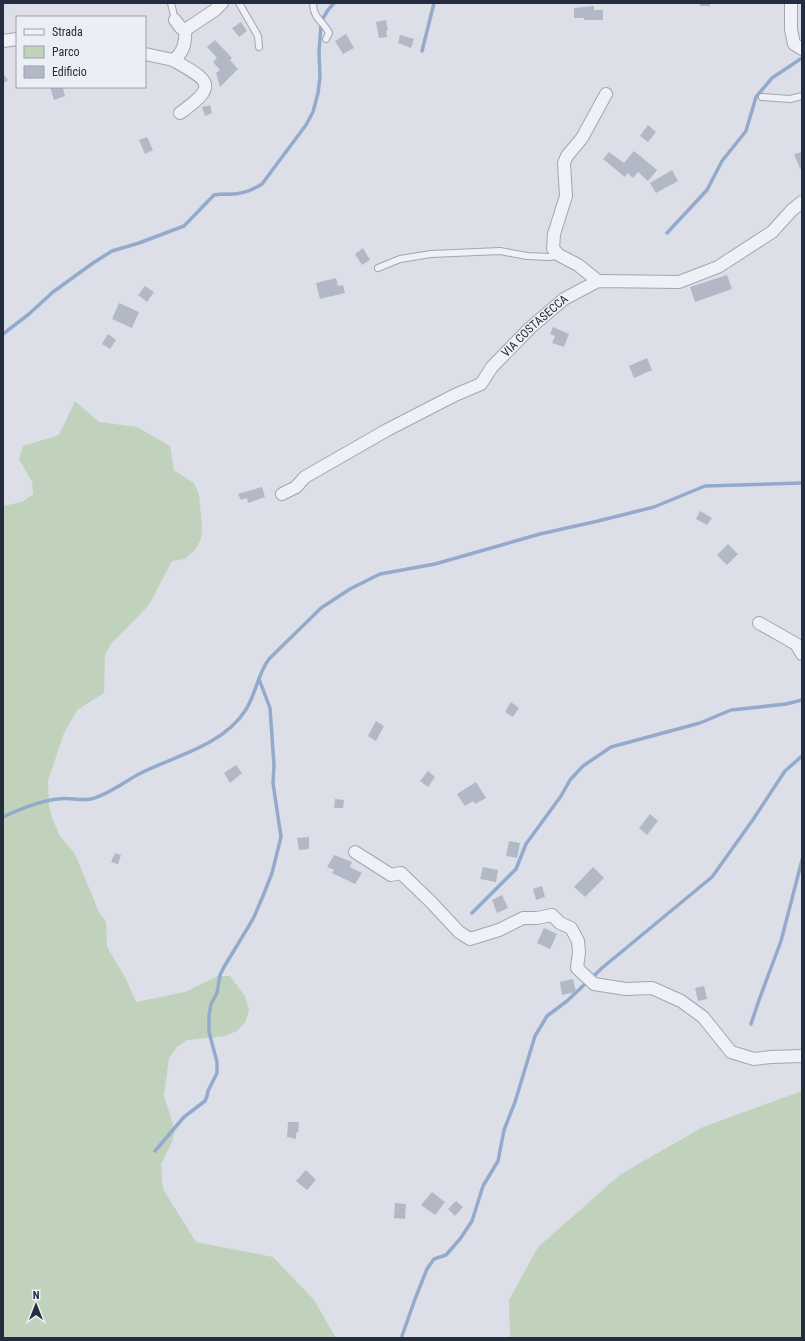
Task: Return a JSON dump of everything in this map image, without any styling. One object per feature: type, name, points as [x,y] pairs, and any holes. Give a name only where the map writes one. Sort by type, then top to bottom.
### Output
[{"type":"street","points":[[185,30],[215,10],[222,3]]},
{"type":"street","points":[[791,3],[791,30],[794,44],[802,49]]},
{"type":"street","points":[[175,20],[181,28],[185,30]]},
{"type":"street","points":[[173,60],[178,57],[182,51],[186,40],[185,30]]},
{"type":"street","points":[[3,42],[16,39]]},
{"type":"street","points":[[146,54],[173,60],[204,79],[205,85],[202,94],[196,101],[180,113]]},
{"type":"street","points":[[606,94],[582,138],[567,156],[564,163],[566,196],[552,241],[553,249],[559,255],[578,265],[598,280],[679,282],[718,267],[772,232],[792,210],[802,202]]},
{"type":"street","name":"VIA COSTASECCA","points":[[282,494],[296,487],[305,477],[387,430],[455,395],[481,384],[492,367],[530,328],[564,299],[598,280]]},
{"type":"street","points":[[758,622],[796,644],[802,654]]},
{"type":"street","points":[[355,852],[391,875],[401,873],[459,932],[470,939],[499,930],[523,918],[536,918],[552,915],[560,923],[571,928],[578,941],[579,952],[577,968],[594,984],[626,989],[652,988],[681,1001],[703,1017],[731,1052],[754,1059],[802,1056]]},
{"type":"lane","points":[[171,3],[175,20]]},
{"type":"lane","points":[[239,3],[258,36],[259,47]]},
{"type":"lane","points":[[313,3],[315,16],[326,27],[329,33],[326,39]]},
{"type":"lane","points":[[762,97],[790,99],[802,96]]},
{"type":"lane","points":[[378,268],[400,259],[431,254],[500,251],[527,256],[550,257],[559,255]]},
{"type":"green space","points":[[75,401],[99,422],[137,427],[170,446],[174,470],[194,483],[199,494],[202,527],[201,539],[195,550],[185,559],[172,561],[149,605],[111,644],[105,655],[104,693],[77,710],[64,733],[48,781],[49,806],[52,818],[60,836],[75,854],[99,912],[106,922],[107,947],[126,979],[136,1002],[185,992],[218,976],[230,976],[245,996],[249,1009],[246,1021],[237,1031],[225,1036],[187,1040],[177,1047],[169,1058],[164,1096],[175,1130],[172,1142],[161,1164],[163,1189],[196,1242],[273,1257],[314,1300],[336,1338],[3,1338],[3,506],[22,502],[33,494],[32,482],[19,459],[23,446],[59,435]]},
{"type":"green space","points":[[802,1091],[802,1338],[510,1338],[509,1300],[538,1247],[621,1174],[703,1127]]},
{"type":"building","points":[[700,3],[710,3],[710,6],[700,6]]},
{"type":"building","points":[[594,6],[594,10],[603,10],[603,20],[584,20],[584,18],[574,18],[574,8]]},
{"type":"building","points":[[386,20],[388,30],[386,31],[387,37],[379,38],[376,22]]},
{"type":"building","points":[[241,22],[247,31],[239,37],[232,28]]},
{"type":"building","points":[[346,34],[354,48],[343,54],[335,41]]},
{"type":"building","points":[[400,35],[414,39],[411,48],[398,43]]},
{"type":"building","points":[[215,40],[232,58],[230,60],[238,69],[220,87],[216,73],[220,70],[213,62],[217,58],[207,47]]},
{"type":"building","points":[[3,74],[8,80],[3,84]]},
{"type":"building","points":[[50,88],[65,88],[63,89],[65,96],[54,100]]},
{"type":"building","points":[[210,105],[212,113],[205,116],[202,107]]},
{"type":"building","points":[[648,125],[656,132],[648,142],[640,136]]},
{"type":"building","points":[[147,137],[153,150],[145,154],[139,140]]},
{"type":"building","points":[[634,151],[657,170],[648,181],[638,172],[633,178],[628,173],[625,177],[603,159],[609,152],[624,163]]},
{"type":"building","points":[[802,152],[802,168],[800,169],[794,154]]},
{"type":"building","points":[[672,170],[678,181],[656,193],[650,183]]},
{"type":"building","points":[[363,248],[370,260],[362,265],[355,254]]},
{"type":"building","points":[[727,275],[732,289],[695,302],[690,287]]},
{"type":"building","points":[[336,278],[338,286],[343,285],[345,293],[320,299],[316,283]]},
{"type":"building","points":[[145,286],[154,292],[147,302],[138,295]]},
{"type":"building","points":[[119,303],[139,312],[132,328],[112,319]]},
{"type":"building","points":[[553,327],[569,334],[564,347],[552,343],[555,336],[550,334]]},
{"type":"building","points":[[108,334],[116,340],[110,349],[102,344]]},
{"type":"building","points":[[647,358],[652,370],[634,378],[629,366]]},
{"type":"building","points":[[262,487],[265,497],[248,503],[247,498],[241,500],[238,494]]},
{"type":"building","points":[[700,511],[712,518],[707,525],[696,519]]},
{"type":"building","points":[[728,544],[738,554],[727,565],[717,555]]},
{"type":"building","points":[[511,702],[519,708],[513,717],[505,712]]},
{"type":"building","points":[[376,721],[384,726],[376,741],[368,736]]},
{"type":"building","points":[[236,765],[242,773],[230,783],[224,773]]},
{"type":"building","points":[[428,771],[435,777],[428,787],[420,781]]},
{"type":"building","points":[[476,782],[486,798],[475,804],[473,801],[465,806],[457,794]]},
{"type":"building","points":[[335,799],[344,800],[343,808],[334,808]]},
{"type":"building","points":[[650,814],[658,821],[647,835],[639,828]]},
{"type":"building","points":[[309,837],[309,849],[299,850],[297,838]]},
{"type":"building","points":[[509,841],[520,843],[517,858],[506,856]]},
{"type":"building","points":[[115,853],[121,855],[118,864],[111,862]]},
{"type":"building","points":[[334,855],[352,862],[350,867],[362,873],[355,884],[332,873],[334,870],[327,867]]},
{"type":"building","points":[[483,867],[498,870],[496,882],[480,879]]},
{"type":"building","points":[[593,867],[604,878],[585,897],[574,887]]},
{"type":"building","points":[[542,886],[545,897],[536,900],[533,889]]},
{"type":"building","points":[[502,895],[508,908],[497,913],[492,900]]},
{"type":"building","points":[[544,928],[557,934],[550,949],[537,943]]},
{"type":"building","points":[[573,979],[576,992],[562,995],[560,982]]},
{"type":"building","points":[[704,986],[707,999],[698,1001],[695,988]]},
{"type":"building","points":[[288,1122],[299,1122],[298,1133],[296,1132],[296,1139],[287,1137]]},
{"type":"building","points":[[306,1170],[316,1180],[307,1190],[296,1181]]},
{"type":"building","points":[[432,1192],[445,1202],[435,1215],[421,1205]]},
{"type":"building","points":[[456,1201],[463,1207],[455,1216],[448,1209]]},
{"type":"building","points":[[395,1203],[406,1204],[405,1219],[394,1218]]},
{"type":"waterway","points":[[3,334],[29,314],[53,292],[112,251],[139,243],[184,226],[214,195],[250,191],[262,184],[306,125],[313,112],[320,77],[319,52],[321,24],[323,18],[334,3]]},
{"type":"waterway","points":[[422,51],[434,3]]},
{"type":"waterway","points":[[667,233],[707,190],[722,161],[746,131],[756,97],[772,78],[802,58]]},
{"type":"waterway","points":[[3,817],[30,806],[51,800],[66,798],[91,799],[97,797],[139,774],[211,742],[235,723],[245,711],[269,659],[321,608],[350,589],[380,574],[435,564],[540,534],[654,507],[705,486],[802,483]]},
{"type":"waterway","points":[[155,1151],[184,1117],[205,1101],[217,1073],[217,1062],[209,1032],[211,1004],[217,993],[220,975],[253,919],[263,896],[272,873],[281,837],[273,783],[274,765],[270,708],[259,679]]},
{"type":"waterway","points":[[472,913],[516,869],[526,844],[561,796],[570,780],[583,766],[611,747],[700,723],[731,710],[786,704],[802,700]]},
{"type":"waterway","points":[[402,1336],[427,1269],[434,1259],[446,1255],[460,1239],[472,1221],[483,1186],[498,1161],[504,1130],[515,1102],[535,1036],[547,1016],[567,1001],[602,968],[712,877],[785,771],[802,756]]},
{"type":"waterway","points":[[751,1024],[781,941],[802,860]]}]
